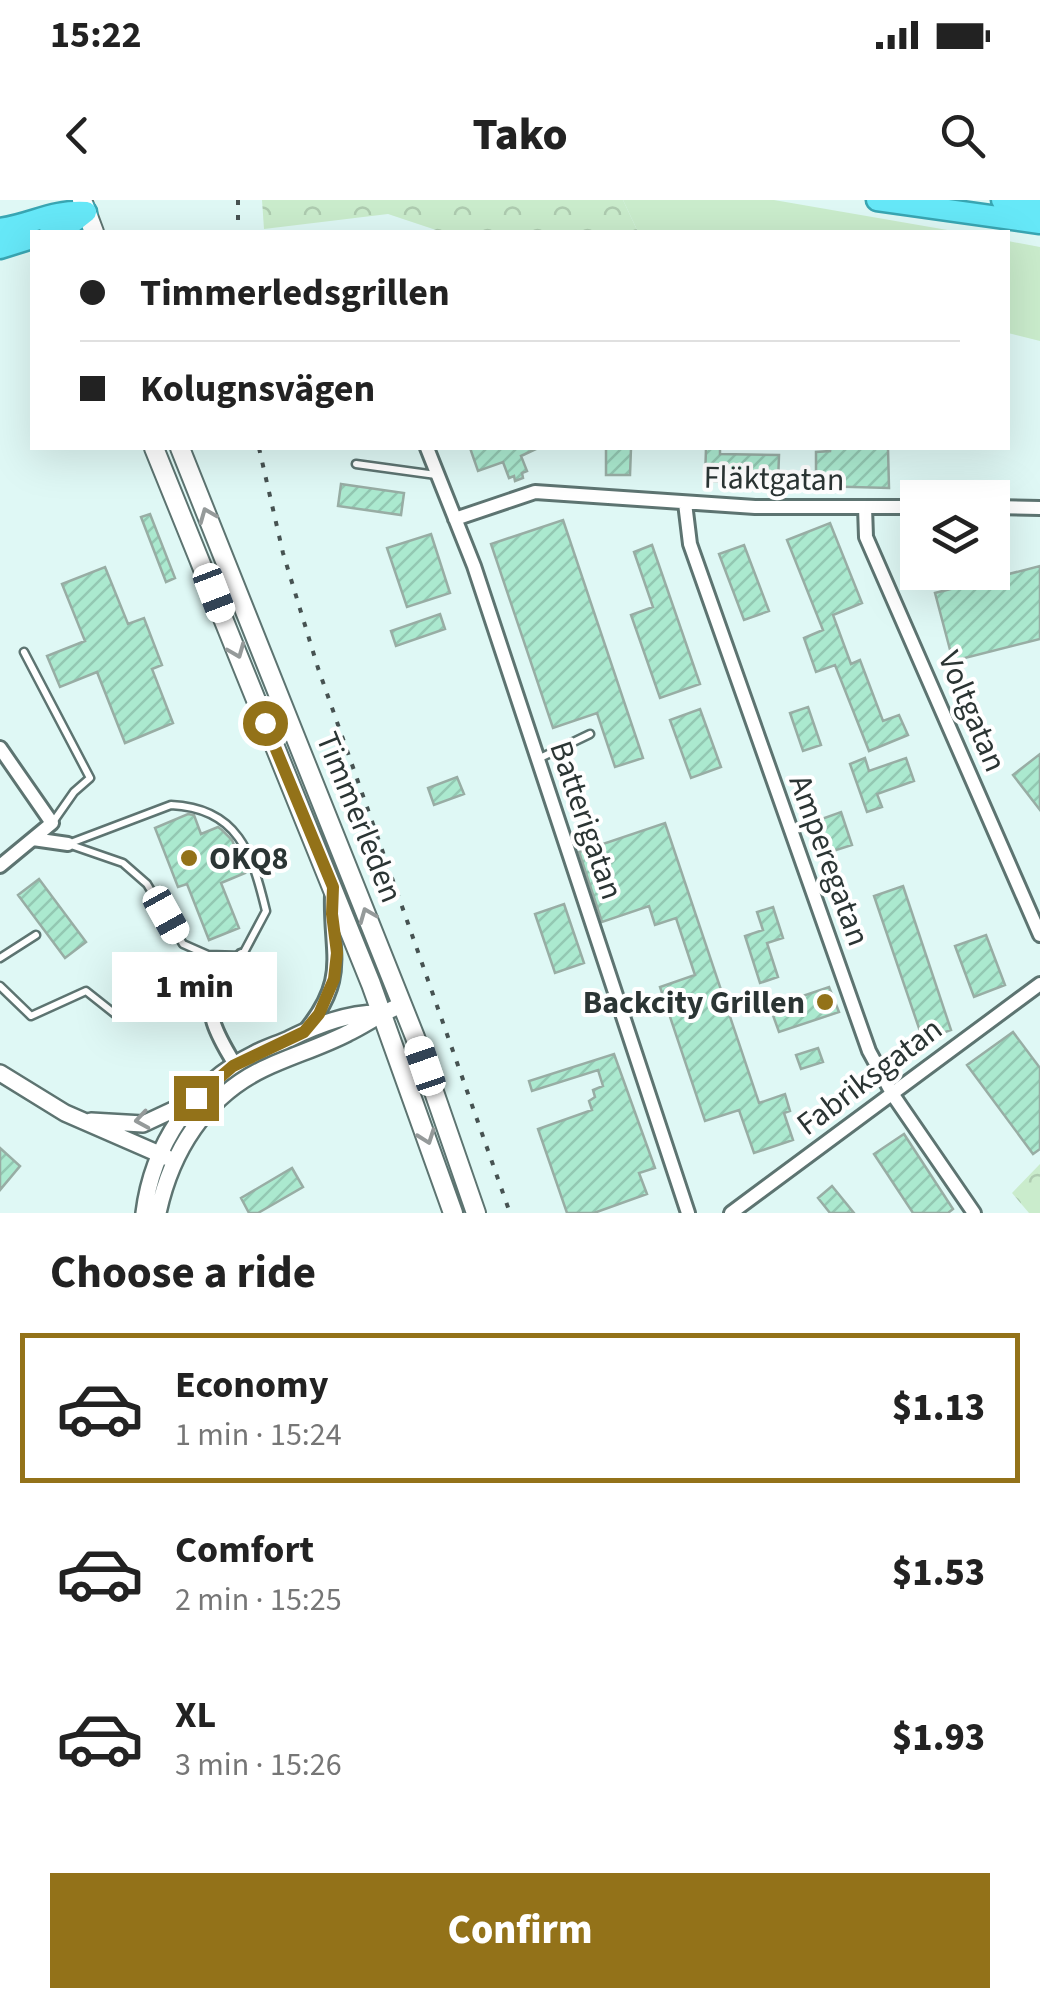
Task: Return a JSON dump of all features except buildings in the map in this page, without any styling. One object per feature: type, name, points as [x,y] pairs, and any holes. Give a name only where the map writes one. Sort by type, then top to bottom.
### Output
[{"type":"highway","points":[[877,200],[1002,210],[1040,204]]},
{"type":"highway","points":[[0,229],[61,220],[84,206]]},
{"type":"highway","points":[[1002,210],[1040,226]]},
{"type":"highway","points":[[0,248],[30,239]]},
{"type":"highway","points":[[0,248],[30,250]]},
{"type":"main road","points":[[84,206],[93,230]]},
{"type":"main road","name":"Timmerleden","points":[[155,450],[382,1012],[453,1213]]},
{"type":"main road","name":"Timmerleden","points":[[181,450],[402,1006],[476,1213]]},
{"type":"street","name":"Batterigatan","points":[[428,450],[474,566],[688,1213]]},
{"type":"street","name":"Fläktgatan","points":[[455,520],[535,492],[755,507],[900,507]]},
{"type":"street","name":"Amperegatan","points":[[686,503],[690,544],[869,1051],[893,1095],[974,1213]]},
{"type":"street","name":"Voltgatan","points":[[865,507],[866,537],[1040,935]]},
{"type":"street","points":[[1010,507],[1040,508]]},
{"type":"street","points":[[0,748],[52,823],[0,866]]},
{"type":"street","points":[[32,839],[68,844]]},
{"type":"street","points":[[304,1032],[319,1014],[334,979],[337,953],[333,887]]},
{"type":"street","points":[[235,1065],[210,1016],[218,985],[242,956]]},
{"type":"street","name":"Fabriksgatan","points":[[731,1213],[1040,984]]},
{"type":"street","points":[[158,1213],[173,1127],[196,1098],[235,1065],[304,1032],[356,1013],[402,1006]]},
{"type":"street","points":[[144,1213],[150,1180],[200,1119],[233,1088],[258,1071],[348,1033],[382,1012]]},
{"type":"street","points":[[348,1033],[368,1031],[396,1051]]},
{"type":"street","points":[[0,1073],[84,1121],[167,1157]]},
{"type":"street","points":[[84,1121],[143,1124],[196,1098]]},
{"type":"lane","points":[[356,464],[437,476]]},
{"type":"lane","points":[[24,652],[90,778],[74,792],[52,823]]},
{"type":"lane","points":[[537,759],[590,734]]},
{"type":"lane","points":[[172,805],[211,811],[226,820],[259,882],[266,911],[242,956],[208,954],[183,944],[147,884],[124,862],[68,844],[172,805]]},
{"type":"lane","points":[[0,958],[36,935]]},
{"type":"lane","points":[[0,986],[31,1016],[86,991],[116,1014]]},
{"type":"green space","points":[[262,200],[623,200],[637,230],[436,230],[388,214],[264,229]]},
{"type":"green space","points":[[623,200],[774,200],[947,230],[637,230]]},
{"type":"green space","points":[[1010,241],[1040,247],[1040,341],[1010,334]]},
{"type":"green space","points":[[1040,1164],[1040,1213],[1029,1213],[1012,1193]]},
{"type":"railway","points":[[238,200],[238,230]]},
{"type":"railway","points":[[259,450],[283,553],[318,668],[510,1213]]},
{"type":"place","name":"OKQ8","points":[[189,858]]},
{"type":"place","name":"Backcity Grillen","points":[[825,1002]]},
{"type":"route","points":[[196,1098],[233,1066],[304,1032],[319,1014],[334,979],[337,953],[333,887],[265,723]]}]
